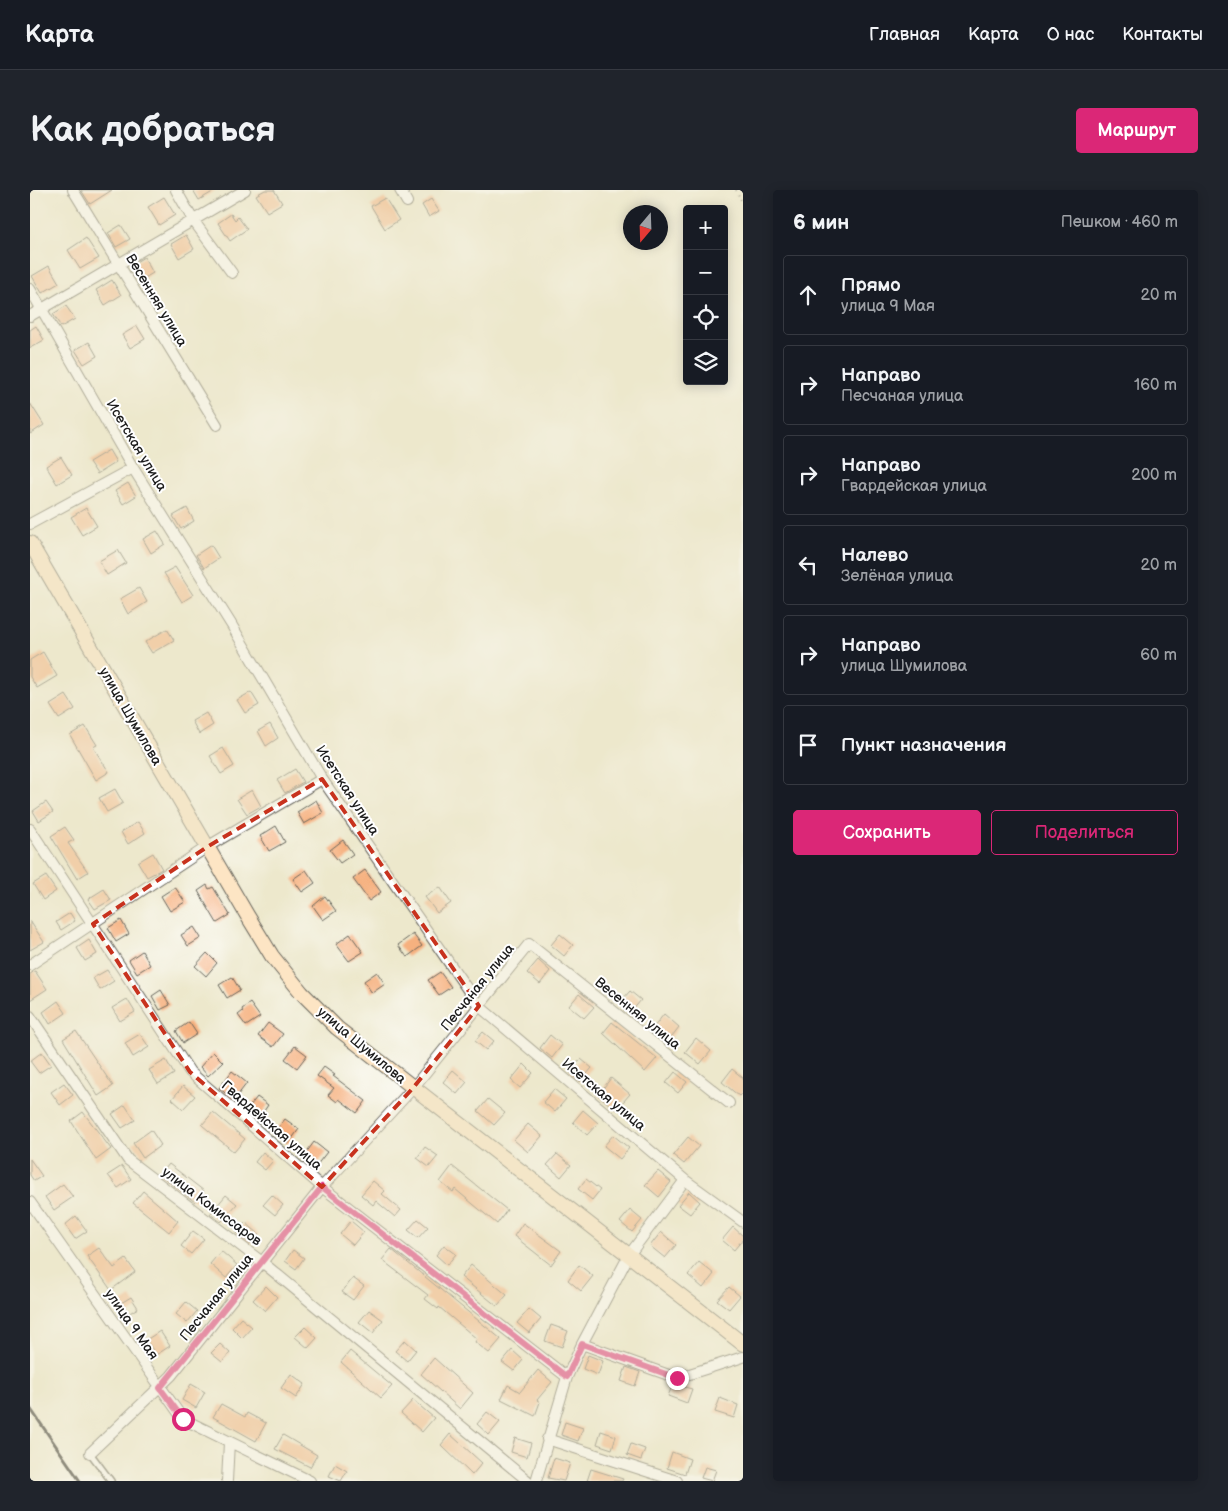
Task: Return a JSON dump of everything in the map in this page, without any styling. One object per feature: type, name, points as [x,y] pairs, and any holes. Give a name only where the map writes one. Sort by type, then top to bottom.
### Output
[{"type":"street","name":"Весенняя улица","points":[[73,190],[217,425]]},
{"type":"street","points":[[176,190],[193,220],[232,273]]},
{"type":"street","points":[[30,316],[245,190]]},
{"type":"street","points":[[400,190],[407,202]]},
{"type":"street","name":"Исетская улица","points":[[30,289],[133,468],[231,624],[322,779],[479,1006],[685,1180],[743,1222]]},
{"type":"street","points":[[30,524],[133,468]]},
{"type":"street","name":"улица Шумилова","points":[[30,543],[272,956],[302,993],[337,1028],[743,1344]]},
{"type":"street","points":[[30,965],[207,847],[322,779]]},
{"type":"street","name":"Гвардейская улица","points":[[30,829],[190,1072],[322,1187],[567,1377]]},
{"type":"street","name":"Весенняя улица","points":[[529,944],[729,1103]]},
{"type":"street","name":"Песчаная улица","points":[[90,1453],[160,1388],[322,1187],[413,1088],[529,944]]},
{"type":"street","name":"улица Комиссаров","points":[[30,1016],[128,1160],[262,1262],[528,1481]]},
{"type":"street","points":[[536,1481],[567,1377],[582,1344],[629,1255],[685,1180]]},
{"type":"street","name":"улица 9 Мая","points":[[30,1202],[183,1419],[310,1481]]},
{"type":"street","points":[[582,1344],[677,1378],[743,1357]]},
{"type":"street","points":[[547,1440],[677,1481]]},
{"type":"street","points":[[227,1481],[230,1442]]},
{"type":"lane","points":[[90,1453],[111,1481]]},
{"type":"path","points":[[736,190],[743,204]]},
{"type":"highlighted area","points":[[322,779],[479,1006],[413,1088],[322,1187],[190,1072],[93,924],[207,847]]},
{"type":"building","points":[[81,190],[112,190],[90,204]]},
{"type":"building","points":[[193,190],[216,190],[199,200]]},
{"type":"building","points":[[265,190],[274,190],[282,203],[267,212],[256,195]]},
{"type":"building","points":[[164,197],[175,215],[159,225],[148,207]]},
{"type":"building","points":[[385,198],[399,220],[385,229],[371,206]]},
{"type":"building","points":[[431,199],[439,211],[429,217],[422,205]]},
{"type":"building","points":[[231,214],[235,220],[238,217],[247,229],[230,241],[218,223]]},
{"type":"building","points":[[121,225],[130,239],[116,247],[108,233]]},
{"type":"building","points":[[186,235],[194,249],[179,258],[171,244]]},
{"type":"building","points":[[86,238],[99,258],[80,269],[68,250]]},
{"type":"building","points":[[144,257],[153,273],[141,280],[131,265]]},
{"type":"building","points":[[49,266],[59,283],[42,293],[32,276]]},
{"type":"building","points":[[112,280],[121,295],[105,305],[96,290]]},
{"type":"building","points":[[66,306],[75,319],[61,327],[53,314]]},
{"type":"building","points":[[36,326],[44,340],[30,348],[30,330]]},
{"type":"building","points":[[137,326],[145,339],[130,348],[122,335]]},
{"type":"building","points":[[89,342],[97,356],[84,364],[75,350]]},
{"type":"building","points":[[30,403],[44,425],[30,434]]},
{"type":"building","points":[[109,450],[116,462],[97,474],[89,462]]},
{"type":"building","points":[[61,457],[72,475],[57,484],[46,466]]},
{"type":"building","points":[[128,483],[136,496],[123,504],[115,491]]},
{"type":"building","points":[[86,508],[97,526],[82,535],[71,517]]},
{"type":"building","points":[[187,508],[194,521],[181,529],[173,516]]},
{"type":"building","points":[[157,531],[165,544],[151,553],[143,539]]},
{"type":"building","points":[[211,545],[219,558],[204,568],[196,555]]},
{"type":"building","points":[[118,550],[126,563],[107,575],[99,561]]},
{"type":"building","points":[[175,567],[193,595],[182,602],[164,573]]},
{"type":"building","points":[[139,588],[147,602],[128,614],[120,599]]},
{"type":"building","points":[[167,629],[174,640],[152,653],[145,642]]},
{"type":"building","points":[[43,652],[57,676],[37,688],[30,677],[30,660]]},
{"type":"building","points":[[251,692],[259,705],[245,713],[237,700]]},
{"type":"building","points":[[66,695],[75,709],[59,719],[50,705]]},
{"type":"building","points":[[206,713],[213,725],[199,734],[192,721]]},
{"type":"building","points":[[270,724],[278,738],[266,746],[258,731]]},
{"type":"building","points":[[85,726],[97,745],[93,747],[109,772],[96,780],[70,735]]},
{"type":"building","points":[[223,748],[234,766],[221,774],[210,756]]},
{"type":"building","points":[[295,769],[303,782],[285,793],[277,780]]},
{"type":"building","points":[[115,789],[123,803],[107,812],[99,798]]},
{"type":"building","points":[[252,790],[261,806],[247,814],[237,799]]},
{"type":"building","points":[[316,800],[323,813],[304,824],[297,812]]},
{"type":"building","points":[[46,802],[53,812],[39,821],[33,811]]},
{"type":"building","points":[[138,822],[145,833],[128,844],[121,832]]},
{"type":"building","points":[[276,826],[285,842],[269,851],[260,836]]},
{"type":"building","points":[[65,827],[74,840],[68,843],[88,872],[77,879],[51,836]]},
{"type":"building","points":[[343,840],[353,854],[340,863],[330,850]]},
{"type":"building","points":[[153,853],[162,869],[147,877],[138,862]]},
{"type":"building","points":[[306,870],[315,883],[302,892],[293,879]]},
{"type":"building","points":[[365,870],[381,892],[369,901],[353,879]]},
{"type":"building","points":[[46,876],[56,891],[43,900],[33,884]]},
{"type":"building","points":[[207,885],[209,889],[213,887],[230,915],[217,923],[198,891]]},
{"type":"building","points":[[175,887],[185,902],[170,911],[161,896]]},
{"type":"building","points":[[440,887],[451,903],[437,913],[425,897]]},
{"type":"building","points":[[104,889],[111,900],[95,909],[88,899]]},
{"type":"building","points":[[325,896],[336,911],[323,920],[313,906]]},
{"type":"building","points":[[70,913],[75,921],[61,930],[56,922]]},
{"type":"building","points":[[121,920],[129,934],[116,942],[108,928]]},
{"type":"building","points":[[30,921],[44,942],[30,950]]},
{"type":"building","points":[[194,927],[201,938],[188,946],[181,935]]},
{"type":"building","points":[[350,934],[363,952],[349,961],[336,944]]},
{"type":"building","points":[[413,934],[422,946],[407,957],[398,945]]},
{"type":"building","points":[[560,934],[573,945],[564,956],[551,945]]},
{"type":"building","points":[[89,940],[97,954],[85,961],[77,948]]},
{"type":"building","points":[[142,951],[150,965],[137,973],[129,960]]},
{"type":"building","points":[[207,953],[217,963],[206,976],[195,966]]},
{"type":"building","points":[[538,960],[550,971],[540,984],[527,973]]},
{"type":"building","points":[[107,970],[114,981],[100,990],[93,978]]},
{"type":"building","points":[[35,971],[47,989],[30,1000],[30,974]]},
{"type":"building","points":[[377,972],[385,984],[372,993],[364,981]]},
{"type":"building","points":[[440,972],[451,987],[439,995],[428,980]]},
{"type":"building","points":[[232,977],[240,990],[227,998],[219,985]]},
{"type":"building","points":[[161,990],[170,1005],[160,1010],[152,996]]},
{"type":"building","points":[[630,991],[641,1000],[632,1011],[621,1001]]},
{"type":"building","points":[[579,994],[594,1007],[584,1018],[569,1006]]},
{"type":"building","points":[[127,999],[135,1012],[120,1021],[112,1008]]},
{"type":"building","points":[[58,1001],[66,1013],[50,1024],[43,1012]]},
{"type":"building","points":[[250,1003],[260,1017],[246,1026],[238,1015]]},
{"type":"building","points":[[664,1014],[679,1027],[669,1040],[654,1027]]},
{"type":"building","points":[[189,1022],[197,1034],[183,1043],[176,1031]]},
{"type":"building","points":[[612,1022],[657,1058],[645,1072],[603,1033]]},
{"type":"building","points":[[268,1023],[283,1034],[273,1047],[258,1036]]},
{"type":"building","points":[[76,1031],[113,1086],[98,1096],[63,1039]]},
{"type":"building","points":[[483,1032],[494,1041],[486,1050],[475,1041]]},
{"type":"building","points":[[140,1034],[149,1047],[133,1057],[125,1043]]},
{"type":"building","points":[[550,1035],[562,1045],[552,1058],[540,1048]]},
{"type":"building","points":[[696,1038],[711,1051],[700,1064],[685,1052]]},
{"type":"building","points":[[295,1046],[307,1055],[297,1068],[285,1059]]},
{"type":"building","points":[[42,1052],[51,1065],[39,1073],[30,1061]]},
{"type":"building","points":[[213,1052],[223,1062],[208,1076],[200,1067]]},
{"type":"building","points":[[581,1059],[592,1068],[580,1082],[569,1072]]},
{"type":"building","points":[[166,1060],[174,1074],[158,1084],[149,1070]]},
{"type":"building","points":[[524,1064],[533,1073],[520,1088],[511,1080]]},
{"type":"building","points":[[324,1067],[366,1101],[357,1113],[339,1099],[337,1102],[328,1095],[334,1088],[317,1076]]},
{"type":"building","points":[[732,1069],[743,1078],[743,1092],[739,1096],[722,1082]]},
{"type":"building","points":[[453,1070],[467,1082],[457,1094],[443,1082]]},
{"type":"building","points":[[232,1071],[247,1083],[234,1100],[219,1088]]},
{"type":"building","points":[[675,1072],[687,1082],[678,1093],[666,1083]]},
{"type":"building","points":[[611,1078],[630,1094],[616,1110],[598,1095]]},
{"type":"building","points":[[64,1083],[73,1095],[60,1105],[51,1092]]},
{"type":"building","points":[[183,1086],[195,1096],[183,1109],[172,1099]]},
{"type":"building","points":[[554,1089],[566,1099],[555,1112],[543,1102]]},
{"type":"building","points":[[257,1097],[268,1105],[258,1120],[246,1111]]},
{"type":"building","points":[[488,1099],[505,1113],[494,1125],[478,1111]]},
{"type":"building","points":[[125,1105],[135,1120],[122,1128],[112,1114]]},
{"type":"building","points":[[583,1110],[598,1123],[587,1135],[573,1122]]},
{"type":"building","points":[[83,1112],[111,1149],[96,1160],[71,1121]]},
{"type":"building","points":[[213,1112],[245,1139],[234,1152],[202,1125]]},
{"type":"building","points":[[285,1119],[299,1129],[288,1144],[274,1133]]},
{"type":"building","points":[[528,1124],[542,1136],[528,1152],[514,1140]]},
{"type":"building","points":[[151,1130],[161,1145],[143,1158],[133,1143]]},
{"type":"building","points":[[613,1135],[629,1148],[620,1159],[604,1146]]},
{"type":"building","points":[[688,1137],[699,1146],[684,1164],[673,1155]]},
{"type":"building","points":[[314,1142],[327,1152],[316,1166],[303,1157]]},
{"type":"building","points":[[425,1147],[438,1156],[429,1167],[417,1158]]},
{"type":"building","points":[[263,1152],[273,1161],[265,1170],[255,1162]]},
{"type":"building","points":[[557,1154],[571,1165],[561,1177],[547,1165]]},
{"type":"building","points":[[30,1159],[42,1176],[34,1181],[30,1175]]},
{"type":"building","points":[[169,1164],[204,1191],[195,1202],[160,1175]]},
{"type":"building","points":[[122,1166],[131,1179],[118,1188],[108,1175]]},
{"type":"building","points":[[452,1166],[507,1210],[497,1224],[455,1189],[453,1192],[440,1182]]},
{"type":"building","points":[[658,1171],[671,1182],[659,1197],[645,1185]]},
{"type":"building","points":[[586,1179],[600,1190],[592,1200],[578,1189]]},
{"type":"building","points":[[373,1181],[385,1191],[382,1194],[401,1210],[395,1217],[376,1201],[373,1205],[361,1195]]},
{"type":"building","points":[[63,1184],[73,1197],[54,1210],[45,1197]]},
{"type":"building","points":[[143,1191],[178,1221],[169,1232],[133,1203]]},
{"type":"building","points":[[689,1192],[700,1202],[690,1214],[678,1205]]},
{"type":"building","points":[[226,1195],[237,1204],[221,1222],[210,1214]]},
{"type":"building","points":[[272,1195],[283,1205],[275,1215],[263,1205]]},
{"type":"building","points":[[630,1210],[642,1220],[632,1232],[620,1222]]},
{"type":"building","points":[[76,1216],[87,1231],[75,1239],[65,1225]]},
{"type":"building","points":[[418,1219],[428,1227],[418,1238],[408,1230]]},
{"type":"building","points":[[351,1221],[364,1232],[353,1245],[340,1234]]},
{"type":"building","points":[[245,1222],[259,1234],[250,1244],[236,1233]]},
{"type":"building","points":[[523,1223],[561,1251],[551,1265],[514,1236]]},
{"type":"building","points":[[733,1227],[743,1236],[743,1239],[734,1250],[722,1240]]},
{"type":"building","points":[[193,1231],[204,1239],[191,1254],[181,1246]]},
{"type":"building","points":[[661,1232],[676,1245],[665,1258],[650,1246]]},
{"type":"building","points":[[444,1245],[456,1254],[447,1265],[436,1255]]},
{"type":"building","points":[[99,1248],[114,1268],[126,1259],[135,1272],[111,1290],[87,1256]]},
{"type":"building","points":[[391,1249],[501,1339],[489,1353],[475,1342],[477,1339],[439,1307],[438,1309],[425,1299],[428,1295],[382,1260]]},
{"type":"building","points":[[293,1250],[304,1258],[296,1269],[285,1261]]},
{"type":"building","points":[[221,1251],[237,1265],[226,1278],[210,1264]]},
{"type":"building","points":[[699,1262],[714,1274],[703,1288],[688,1275]]},
{"type":"building","points":[[471,1265],[507,1295],[497,1306],[461,1277]]},
{"type":"building","points":[[579,1265],[593,1276],[581,1291],[568,1280]]},
{"type":"building","points":[[353,1278],[364,1286],[353,1300],[342,1292]]},
{"type":"building","points":[[266,1286],[277,1297],[265,1311],[253,1300]]},
{"type":"building","points":[[729,1287],[740,1296],[729,1309],[717,1300]]},
{"type":"building","points":[[131,1297],[138,1308],[128,1314],[121,1303]]},
{"type":"building","points":[[186,1302],[197,1311],[187,1323],[176,1314]]},
{"type":"building","points":[[529,1309],[541,1319],[529,1333],[517,1323]]},
{"type":"building","points":[[369,1310],[383,1320],[373,1333],[359,1322]]},
{"type":"building","points":[[241,1318],[252,1327],[242,1338],[232,1328]]},
{"type":"building","points":[[551,1325],[568,1331],[562,1347],[545,1341]]},
{"type":"building","points":[[305,1327],[317,1338],[308,1348],[295,1337]]},
{"type":"building","points":[[160,1331],[170,1346],[156,1355],[146,1340]]},
{"type":"building","points":[[405,1340],[416,1350],[407,1361],[395,1351]]},
{"type":"building","points":[[220,1344],[230,1353],[222,1362],[211,1353]]},
{"type":"building","points":[[512,1350],[523,1360],[514,1371],[502,1362]]},
{"type":"building","points":[[350,1351],[392,1386],[381,1398],[341,1362]]},
{"type":"building","points":[[588,1355],[603,1361],[598,1375],[583,1369]]},
{"type":"building","points":[[434,1358],[473,1393],[460,1409],[421,1374]]},
{"type":"building","points":[[626,1367],[640,1372],[635,1386],[621,1381]]},
{"type":"building","points":[[538,1370],[552,1382],[537,1400],[540,1402],[535,1416],[501,1399],[508,1385],[520,1392]]},
{"type":"building","points":[[291,1374],[305,1384],[296,1398],[281,1388]]},
{"type":"building","points":[[191,1384],[205,1392],[196,1408],[182,1400]]},
{"type":"building","points":[[673,1384],[692,1389],[687,1403],[668,1396]]},
{"type":"building","points":[[720,1398],[738,1405],[734,1418],[715,1412]]},
{"type":"building","points":[[413,1400],[434,1418],[422,1432],[401,1413]]},
{"type":"building","points":[[221,1404],[245,1417],[247,1413],[266,1423],[256,1441],[213,1417]]},
{"type":"building","points":[[487,1412],[500,1422],[489,1435],[477,1424]]},
{"type":"building","points":[[565,1422],[583,1428],[578,1441],[561,1435]]},
{"type":"building","points":[[601,1431],[616,1436],[612,1449],[597,1444]]},
{"type":"building","points":[[450,1434],[482,1463],[472,1475],[441,1445]]},
{"type":"building","points":[[283,1435],[317,1455],[310,1467],[275,1449]]},
{"type":"building","points":[[515,1438],[531,1443],[527,1457],[511,1452]]},
{"type":"building","points":[[631,1444],[645,1449],[641,1460],[627,1455]]},
{"type":"building","points":[[672,1452],[690,1459],[685,1474],[667,1468]]},
{"type":"building","points":[[554,1458],[570,1463],[564,1481],[548,1478]]},
{"type":"building","points":[[335,1464],[347,1471],[341,1481],[329,1476]]},
{"type":"building","points":[[705,1467],[716,1470],[712,1481],[701,1478]]},
{"type":"building","points":[[591,1469],[623,1479],[622,1481],[587,1481]]},
{"type":"railway","points":[[30,1408],[80,1481]]},
{"type":"route","points":[[183,1419],[160,1388],[322,1187],[567,1377],[582,1344],[677,1378]]}]
